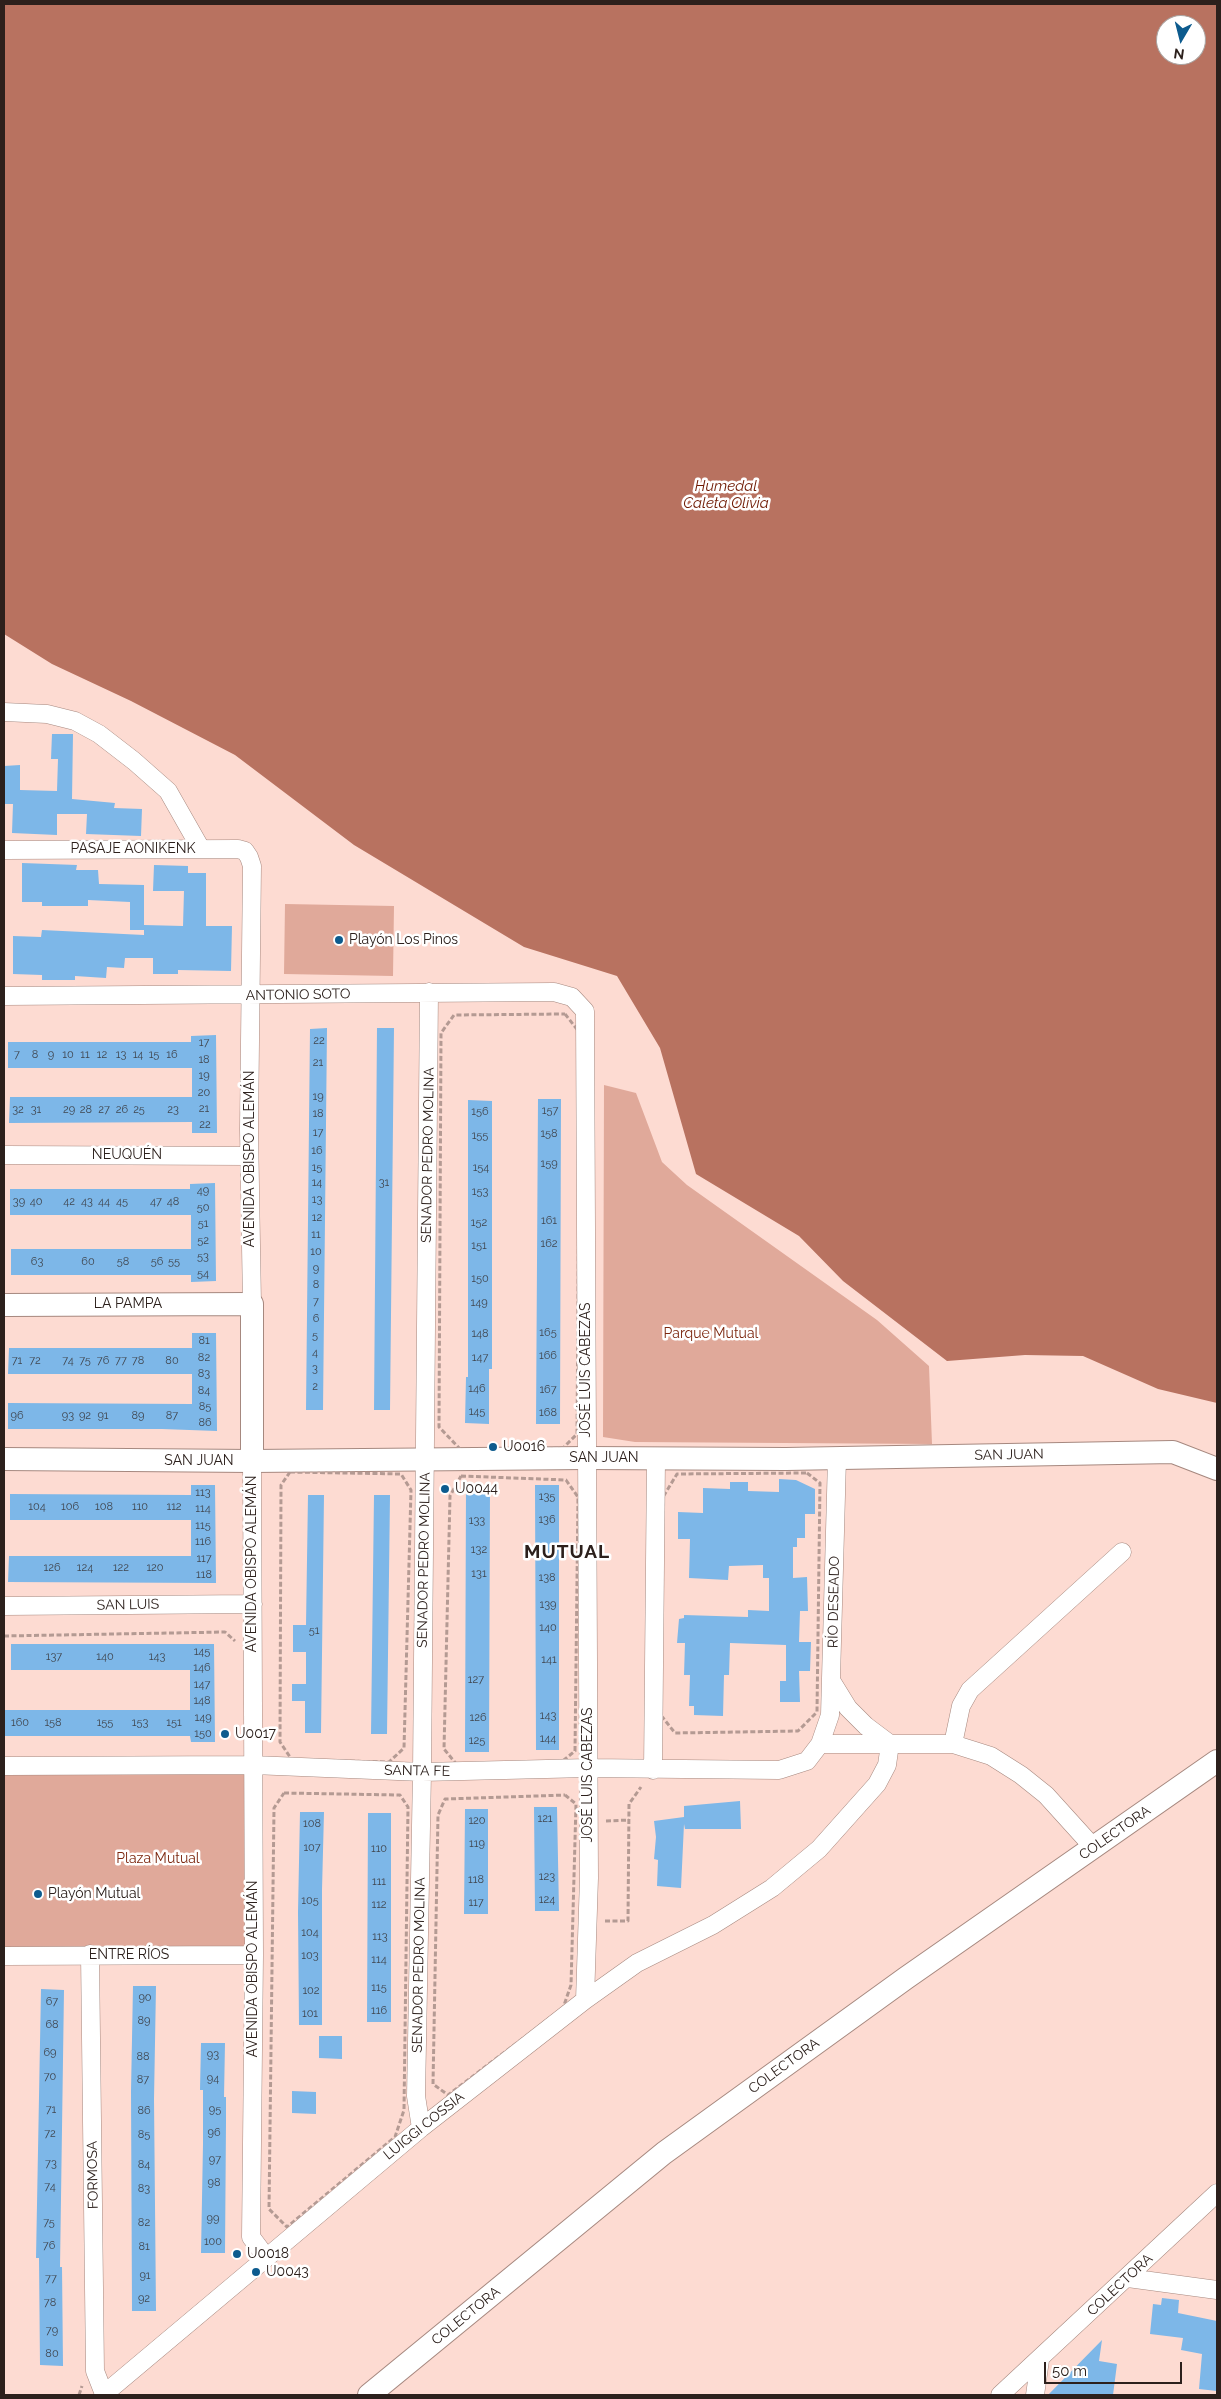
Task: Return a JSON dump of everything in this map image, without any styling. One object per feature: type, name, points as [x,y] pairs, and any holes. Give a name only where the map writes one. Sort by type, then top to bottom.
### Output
[{"type":"street","points":[[4,712],[47,714],[75,721],[99,734],[168,791],[201,849]]},
{"type":"street","name":"PASAJE AONIKENK","points":[[4,850],[238,849],[245,851],[249,856],[252,866]]},
{"type":"street","name":"AVENIDA OBISPO ALEMÁN","points":[[252,866],[249,1156],[252,1304],[254,1955],[251,2237],[266,2257]]},
{"type":"street","name":"ANTONIO SOTO","points":[[4,996],[250,996],[429,992],[560,993],[572,997],[585,1011]]},
{"type":"street","name":"SENADOR PEDRO MOLINA","points":[[421,2128],[416,2096],[422,1772],[429,992]]},
{"type":"street","name":"JOSÉ LUIS CABEZAS","points":[[585,1011],[589,1878],[580,1921],[585,2000]]},
{"type":"street","name":"NEUQUÉN","points":[[4,1155],[249,1156]]},
{"type":"street","name":"LA PAMPA","points":[[4,1305],[252,1304]]},
{"type":"street","name":"SAN JUAN","points":[[4,1459],[252,1461],[837,1458],[1173,1452],[1217,1469]]},
{"type":"street","name":"RÍO DESEADO","points":[[820,1744],[830,1715],[832,1682],[837,1458]]},
{"type":"street","points":[[653,1770],[656,1459]]},
{"type":"street","points":[[953,1744],[961,1706],[970,1690],[1122,1552]]},
{"type":"street","name":"SAN LUIS","points":[[4,1606],[253,1604]]},
{"type":"street","points":[[832,1682],[848,1708],[866,1726],[890,1744]]},
{"type":"street","points":[[820,1744],[953,1744],[991,1756],[1021,1775],[1046,1795],[1094,1848]]},
{"type":"street","name":"SANTA FE","points":[[4,1766],[253,1765],[422,1772],[588,1768],[779,1770],[807,1761],[820,1744]]},
{"type":"street","name":"LUIGGI COSSIA","points":[[104,2395],[421,2128],[585,2000],[637,1963],[713,1925],[772,1888],[799,1866],[819,1849],[877,1784],[887,1765],[890,1744]]},
{"type":"street","name":"COLECTORA","points":[[370,2395],[664,2153],[906,1978],[1217,1761]]},
{"type":"street","name":"ENTRE RÍOS","points":[[4,1956],[90,1954],[254,1955]]},
{"type":"street","name":"FORMOSA","points":[[90,1954],[95,2371],[104,2395]]},
{"type":"street","name":"COLECTORA","points":[[1000,2395],[1040,2360],[1217,2193]]},
{"type":"street","points":[[1128,2278],[1217,2290]]},
{"type":"street","points":[[1035,2395],[1040,2360]]},
{"type":"path","points":[[565,1014],[580,1033],[577,1434],[563,1448],[461,1450],[439,1427],[441,1033],[454,1015],[565,1014]]},
{"type":"path","points":[[290,1472],[401,1474],[410,1490],[404,1748],[389,1762],[292,1760],[280,1742],[281,1485],[290,1472]]},
{"type":"path","points":[[807,1473],[820,1482],[817,1712],[798,1731],[675,1733],[660,1714],[663,1497],[677,1474],[807,1473]]},
{"type":"path","points":[[461,1476],[566,1480],[578,1497],[575,1751],[560,1764],[458,1766],[444,1749],[450,1496],[461,1476]]},
{"type":"path","points":[[4,1636],[225,1632],[240,1645]]},
{"type":"path","points":[[580,1921],[628,1921],[630,1804],[640,1788],[650,1787]]},
{"type":"path","points":[[284,1793],[400,1795],[408,1807],[404,2110],[395,2137],[287,2227],[269,2209],[274,1808],[284,1793]]},
{"type":"path","points":[[565,1795],[576,1804],[580,1921],[571,1985],[563,2008],[448,2095],[433,2084],[438,1815],[445,1798],[565,1795]]},
{"type":"green space","name":"Playón Los Pinos","points":[[285,904],[394,906],[393,976],[284,974]]},
{"type":"green space","name":"Parque Mutual","points":[[604,1085],[636,1093],[662,1162],[687,1185],[877,1320],[929,1366],[932,1444],[635,1442],[603,1437]]},
{"type":"green space","name":"Plaza Mutual","points":[[253,1765],[254,1955],[4,1956],[4,1766]]},
{"type":"water","name":"Humedal Caleta Olivia","points":[[4,4],[1217,4],[1217,1403],[1158,1389],[1083,1356],[1025,1355],[947,1361],[843,1281],[799,1236],[696,1174],[660,1048],[617,976],[524,947],[354,845],[235,755],[131,701],[52,664],[4,634]]},
{"type":"building","points":[[52,734],[73,734],[72,799],[115,803],[114,808],[142,809],[141,836],[86,834],[87,814],[57,814],[57,835],[12,833],[13,804],[4,804],[4,766],[20,765],[20,790],[57,791],[58,759],[51,759]]},
{"type":"building","points":[[22,863],[77,865],[76,870],[98,870],[99,884],[144,885],[144,930],[130,930],[130,902],[88,900],[88,906],[42,906],[42,902],[22,902]]},
{"type":"building","points":[[154,865],[188,866],[188,873],[206,873],[206,926],[232,926],[231,971],[178,970],[178,974],[153,974],[153,958],[125,958],[124,968],[107,967],[106,978],[75,976],[75,980],[42,980],[42,975],[13,974],[13,936],[41,937],[42,930],[144,935],[144,925],[183,926],[184,891],[153,891]]},
{"type":"building","points":[[327,1028],[323,1410],[306,1410],[310,1029]]},
{"type":"building","points":[[377,1028],[394,1028],[390,1410],[374,1410]]},
{"type":"building","points":[[216,1035],[217,1133],[192,1133],[192,1122],[9,1123],[10,1097],[192,1097],[192,1068],[8,1068],[8,1042],[191,1042],[191,1036]]},
{"type":"building","points":[[538,1099],[561,1099],[560,1424],[536,1424]]},
{"type":"building","points":[[468,1100],[492,1101],[492,1369],[489,1369],[489,1424],[465,1423],[466,1377],[468,1377]]},
{"type":"building","points":[[215,1183],[216,1281],[191,1282],[191,1275],[11,1275],[11,1249],[191,1249],[191,1215],[10,1215],[10,1189],[190,1189],[190,1184]]},
{"type":"building","points":[[192,1333],[216,1333],[217,1431],[8,1429],[8,1403],[192,1404],[192,1374],[8,1374],[9,1348],[192,1348]]},
{"type":"building","points":[[779,1479],[796,1480],[815,1489],[815,1514],[805,1514],[805,1538],[797,1538],[797,1547],[793,1547],[793,1578],[807,1577],[808,1611],[800,1611],[799,1642],[811,1642],[810,1671],[799,1671],[800,1702],[780,1702],[780,1681],[786,1681],[786,1645],[730,1643],[729,1675],[724,1675],[723,1716],[694,1715],[694,1706],[689,1706],[690,1675],[684,1675],[685,1643],[677,1643],[679,1619],[684,1618],[684,1615],[748,1617],[748,1610],[769,1611],[769,1578],[763,1578],[763,1565],[729,1566],[728,1580],[689,1578],[690,1539],[678,1539],[678,1512],[703,1513],[703,1488],[730,1489],[730,1482],[748,1482],[748,1491],[779,1492]]},
{"type":"building","points":[[191,1485],[215,1485],[216,1583],[8,1582],[9,1556],[191,1556],[191,1520],[10,1520],[10,1494],[191,1495]]},
{"type":"building","points":[[535,1485],[559,1485],[559,1750],[536,1750]]},
{"type":"building","points":[[466,1486],[490,1486],[489,1752],[465,1752]]},
{"type":"building","points":[[308,1495],[324,1495],[321,1733],[305,1733],[305,1701],[292,1701],[292,1684],[306,1684],[306,1652],[293,1652],[293,1625],[306,1625]]},
{"type":"building","points":[[374,1495],[390,1495],[387,1734],[371,1734]]},
{"type":"building","points":[[11,1644],[214,1644],[215,1742],[191,1742],[190,1736],[4,1736],[4,1710],[190,1710],[190,1670],[11,1670]]},
{"type":"building","points":[[740,1801],[741,1829],[685,1829],[684,1824],[681,1888],[657,1886],[658,1860],[654,1859],[656,1837],[654,1821],[684,1817],[684,1806]]},
{"type":"building","points":[[534,1807],[557,1807],[559,1911],[535,1911]]},
{"type":"building","points":[[465,1809],[488,1809],[488,1914],[464,1914]]},
{"type":"building","points":[[300,1812],[324,1812],[322,2025],[299,2025],[298,1912]]},
{"type":"building","points":[[368,1813],[391,1813],[391,2022],[367,2022]]},
{"type":"building","points":[[133,1986],[156,1986],[154,2099],[156,2311],[132,2311],[131,2091]]},
{"type":"building","points":[[41,1989],[64,1990],[60,2267],[62,2267],[63,2366],[40,2365],[39,2258],[36,2258]]},
{"type":"building","points":[[319,2036],[342,2036],[342,2059],[319,2058]]},
{"type":"building","points":[[201,2043],[225,2043],[225,2253],[201,2253],[203,2090],[200,2090]]},
{"type":"building","points":[[292,2091],[316,2092],[316,2114],[292,2113]]},
{"type":"building","points":[[1162,2298],[1179,2300],[1178,2313],[1217,2321],[1217,2391],[1199,2389],[1202,2354],[1181,2350],[1183,2338],[1150,2334],[1153,2304],[1161,2305]]},
{"type":"building","points":[[1102,2340],[1099,2361],[1117,2364],[1113,2395],[1048,2395]]},
{"type":"place","name":"Playón Los Pinos","points":[[339,940]]},
{"type":"place","name":"U0016","points":[[493,1447]]},
{"type":"place","name":"U0044","points":[[445,1489]]},
{"type":"place","name":"U0017","points":[[225,1734]]},
{"type":"place","name":"Playón Mutual","points":[[38,1894]]},
{"type":"place","name":"U0018","points":[[237,2254]]},
{"type":"place","name":"U0043","points":[[256,2272]]},
{"type":"district","name":"MUTUAL","points":[[567,1552]]}]
